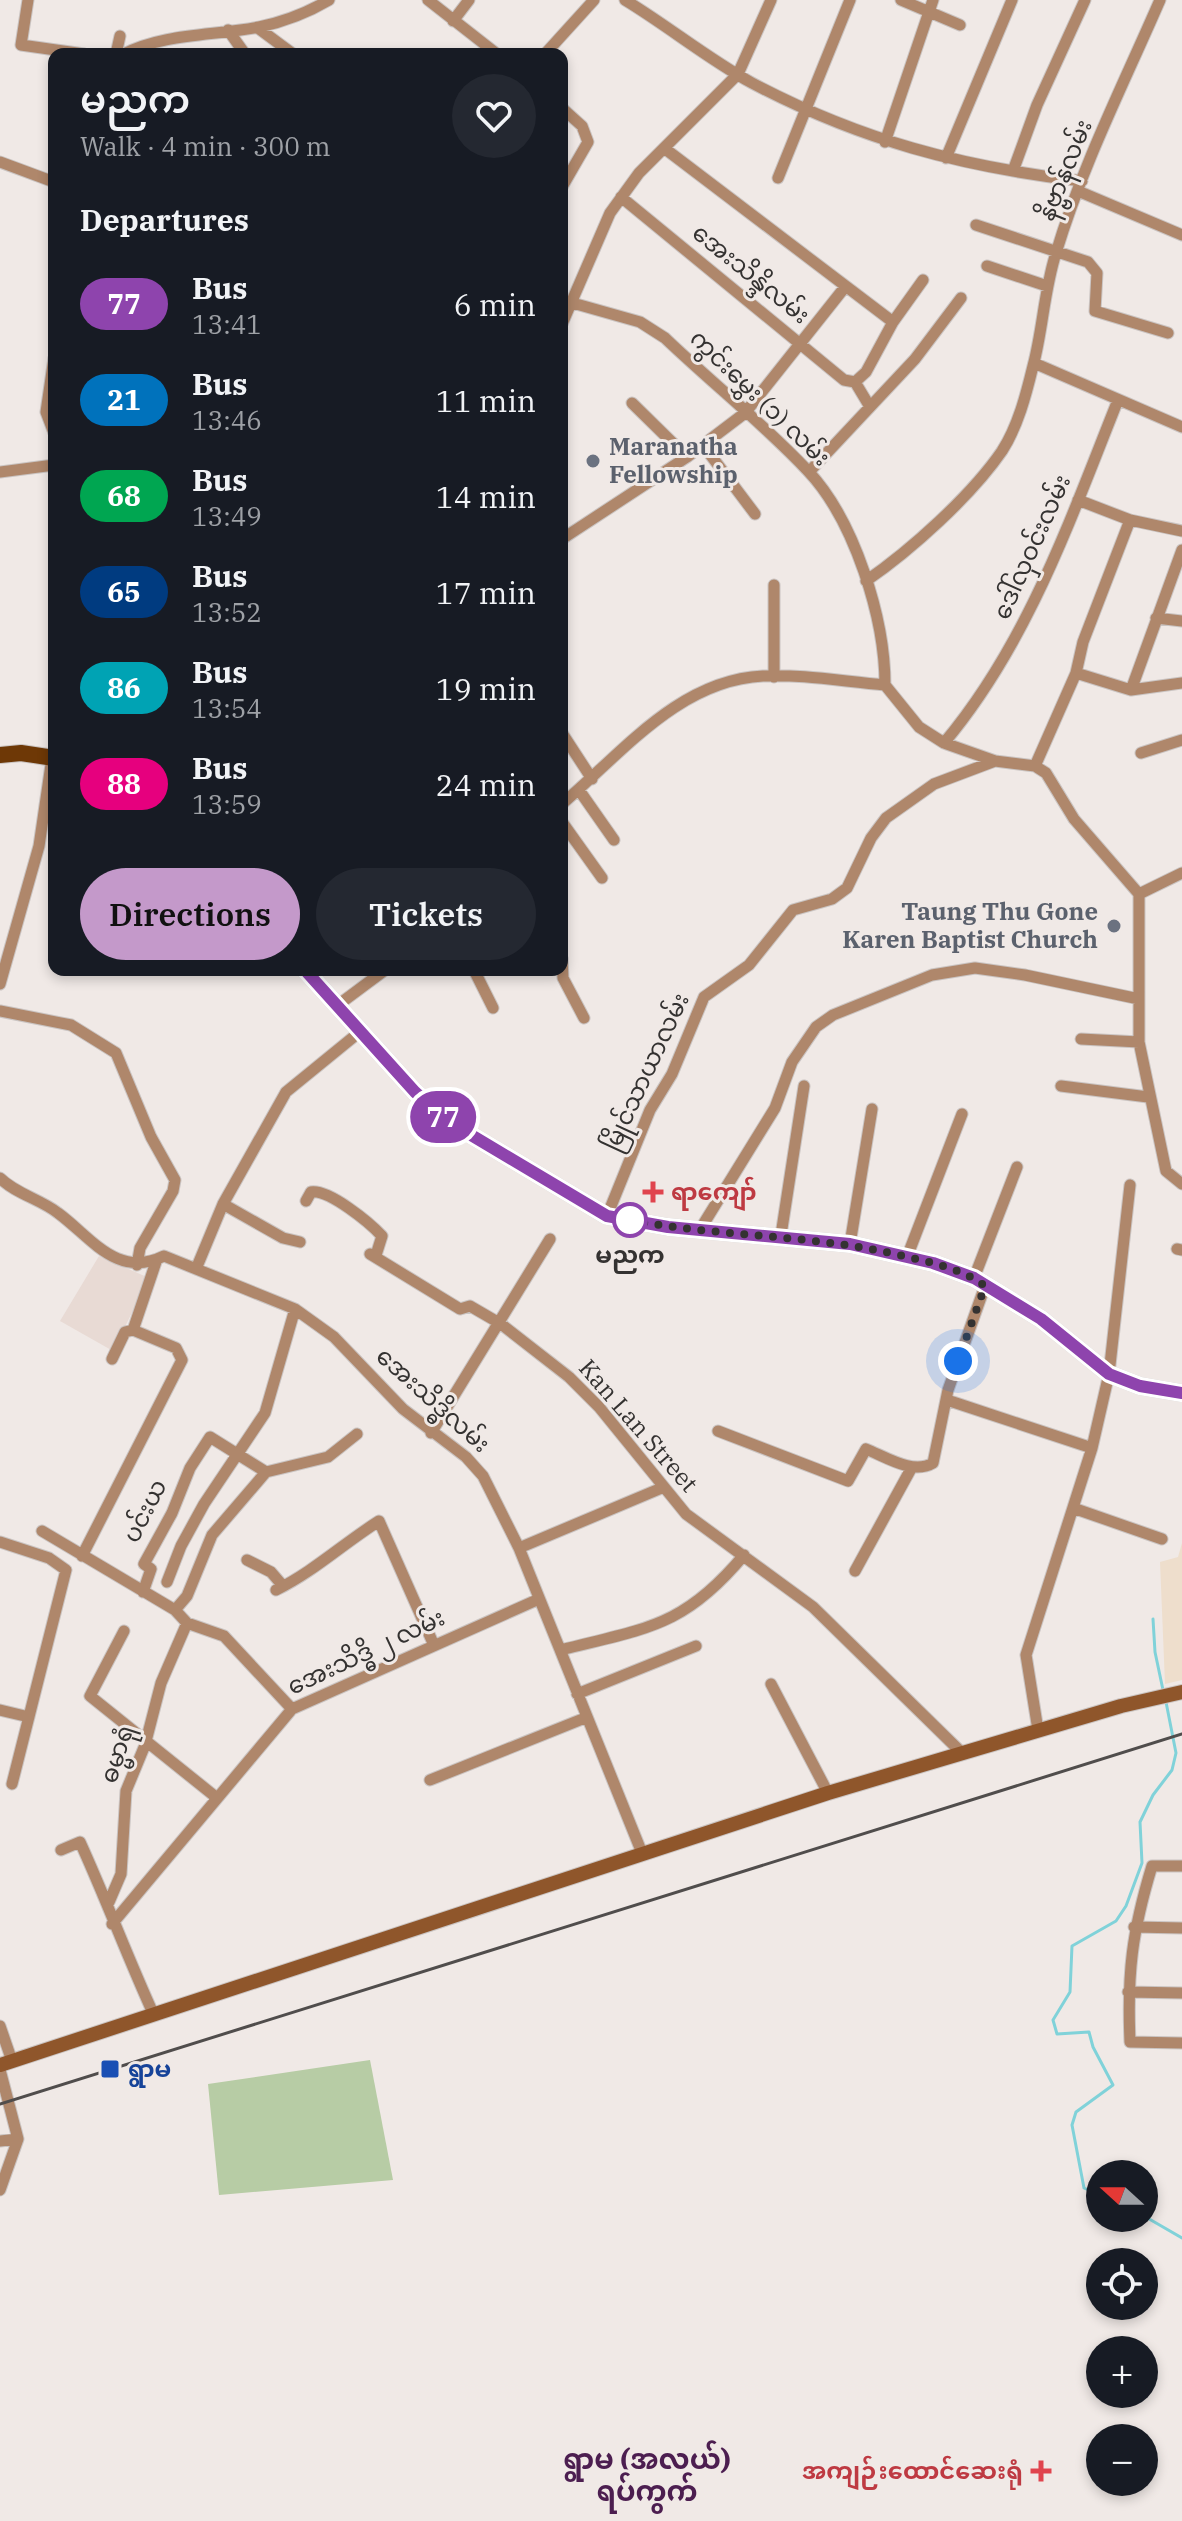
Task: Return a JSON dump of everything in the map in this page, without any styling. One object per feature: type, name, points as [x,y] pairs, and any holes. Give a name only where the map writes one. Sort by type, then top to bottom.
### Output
[{"type":"main road","points":[[0,755],[21,753],[48,757]]},
{"type":"main road","points":[[311,976],[415,1092],[446,1120],[607,1216],[850,1244],[907,1257],[980,1282],[1041,1319],[1109,1374],[1140,1386],[1182,1393]]},
{"type":"main road","points":[[4,2065],[153,2013],[828,1793],[1038,1730],[1173,1694]]},
{"type":"street","points":[[28,0],[21,45],[48,49]]},
{"type":"street","points":[[136,48],[228,30],[258,28],[307,13],[329,0]]},
{"type":"street","points":[[428,0],[489,48]]},
{"type":"street","points":[[453,21],[469,0]]},
{"type":"street","points":[[550,48],[594,0]]},
{"type":"street","points":[[625,0],[738,74],[805,108],[885,142],[1080,186],[1182,235]]},
{"type":"street","points":[[568,302],[600,232],[621,197],[664,148],[738,74],[771,0]]},
{"type":"street","points":[[778,178],[850,0]]},
{"type":"street","points":[[901,0],[931,6],[960,25]]},
{"type":"street","points":[[946,158],[1012,0]]},
{"type":"street","points":[[1013,171],[1037,105],[1085,0]]},
{"type":"street","name":"နိဗ္ဗာန်လမ်း","points":[[866,581],[919,539],[994,462],[1019,416],[1034,363],[1056,252],[1080,186],[1160,0]]},
{"type":"street","points":[[885,142],[931,6]]},
{"type":"street","points":[[258,28],[285,48]]},
{"type":"street","points":[[228,30],[241,48]]},
{"type":"street","points":[[117,48],[120,36]]},
{"type":"street","points":[[568,113],[582,126],[588,142],[568,177]]},
{"type":"street","points":[[664,148],[893,322]]},
{"type":"street","points":[[0,162],[48,180]]},
{"type":"street","name":"အေးသိန္ဒိလမ်း","points":[[621,197],[844,380],[855,382]]},
{"type":"street","points":[[976,225],[1094,267],[1095,311],[1168,333]]},
{"type":"street","points":[[987,266],[1047,286]]},
{"type":"street","points":[[870,407],[855,382],[866,372],[893,322],[923,280]]},
{"type":"street","points":[[568,535],[687,457],[745,413],[803,344],[845,287]]},
{"type":"street","points":[[809,472],[915,359],[961,298]]},
{"type":"street","name":"ကွင်းမွှေး (၁) လမ်း","points":[[568,302],[640,322],[665,338],[809,472],[842,522],[877,608],[885,651],[885,685]]},
{"type":"street","points":[[1034,363],[1182,427]]},
{"type":"street","name":"ဒေါ်လှဝင်းလမ်း","points":[[944,743],[978,702],[1043,588],[1118,400]]},
{"type":"street","points":[[632,403],[687,457]]},
{"type":"street","points":[[703,445],[755,514]]},
{"type":"street","points":[[0,472],[48,466]]},
{"type":"street","points":[[1078,500],[1130,520],[1182,531]]},
{"type":"street","points":[[1035,766],[1076,673],[1080,652],[1130,520]]},
{"type":"street","points":[[1131,690],[1182,550]]},
{"type":"street","points":[[774,585],[774,677]]},
{"type":"street","points":[[1156,618],[1182,621]]},
{"type":"street","points":[[1076,673],[1131,690],[1182,683]]},
{"type":"street","points":[[568,799],[658,718],[704,688],[740,678],[774,677],[885,685],[919,727],[944,743],[995,761],[1035,766],[1053,780],[1074,819],[1139,894],[1139,1042],[1148,1097],[1166,1171],[1182,1184]]},
{"type":"street","points":[[1141,753],[1182,740]]},
{"type":"street","points":[[568,742],[592,779]]},
{"type":"street","name":"မြိုင်သာယာလမ်း","points":[[607,1216],[650,1110],[672,1074],[704,997],[749,965],[793,910],[832,899],[847,888],[871,838],[886,818],[934,784],[995,761]]},
{"type":"street","points":[[0,984],[39,846],[48,789]]},
{"type":"street","points":[[579,790],[614,840]]},
{"type":"street","points":[[568,830],[602,878]]},
{"type":"street","points":[[1139,894],[1182,873]]},
{"type":"street","points":[[701,1228],[775,1108],[792,1062],[816,1027],[833,1015],[932,975],[975,968],[1025,975],[1139,999]]},
{"type":"street","points":[[338,1005],[377,976]]},
{"type":"street","points":[[477,976],[493,1008]]},
{"type":"street","points":[[563,976],[584,1018]]},
{"type":"street","points":[[0,1011],[71,1025],[116,1053],[151,1137],[175,1180],[173,1191],[140,1248],[137,1265]]},
{"type":"street","points":[[196,1269],[223,1204],[286,1092],[362,1030]]},
{"type":"street","points":[[1081,1039],[1139,1042]]},
{"type":"street","points":[[781,1235],[804,1086]]},
{"type":"street","points":[[1061,1086],[1148,1097]]},
{"type":"street","points":[[850,1244],[872,1109]]},
{"type":"street","points":[[907,1257],[962,1114]]},
{"type":"street","points":[[718,1431],[848,1481],[866,1449],[912,1467],[925,1468],[933,1463],[980,1282],[1017,1167]]},
{"type":"street","points":[[0,1178],[9,1187],[58,1213],[103,1252],[137,1265],[157,1259]]},
{"type":"street","points":[[1038,1730],[1026,1655],[1092,1448],[1109,1374],[1130,1185]]},
{"type":"street","name":"Kan Lan Street","points":[[306,1201],[317,1191],[369,1222],[382,1236],[373,1255],[460,1309],[470,1306],[501,1324],[569,1377],[599,1407],[686,1514],[813,1607],[962,1753]]},
{"type":"street","points":[[223,1204],[283,1238],[300,1242]]},
{"type":"street","points":[[431,1433],[501,1324],[550,1239]]},
{"type":"street","name":"အေးသိဒ္ဓိလမ်း","points":[[157,1259],[164,1256],[295,1309],[334,1337],[403,1409],[466,1457],[483,1476],[519,1548],[642,1853]]},
{"type":"street","points":[[133,1330],[157,1259]]},
{"type":"street","points":[[167,1582],[181,1546],[265,1413],[295,1309]]},
{"type":"street","points":[[82,1556],[182,1360],[176,1348],[133,1330],[125,1332],[112,1359]]},
{"type":"street","points":[[947,1400],[1092,1448]]},
{"type":"street","points":[[175,1610],[187,1596],[212,1535],[266,1472],[328,1457],[357,1434]]},
{"type":"street","name":"ပင်းယ","points":[[143,1592],[151,1569],[144,1564],[210,1437],[237,1454]]},
{"type":"street","points":[[237,1454],[266,1472]]},
{"type":"street","points":[[855,1571],[912,1467]]},
{"type":"street","points":[[519,1548],[664,1487]]},
{"type":"street","points":[[1073,1508],[1162,1539]]},
{"type":"street","points":[[247,1560],[271,1572],[279,1588],[379,1521],[433,1643]]},
{"type":"street","points":[[42,1531],[175,1610],[187,1623],[224,1636],[292,1709]]},
{"type":"street","points":[[0,1542],[49,1558],[66,1570],[12,1784]]},
{"type":"street","points":[[561,1650],[667,1622],[699,1602],[744,1555]]},
{"type":"street","name":"အေးသိဒ္ဓိ ၂ လမ်း","points":[[112,1924],[292,1709],[433,1643],[539,1599]]},
{"type":"street","name":"ဓမ္မာရုံ","points":[[109,1902],[121,1874],[126,1791],[146,1739],[161,1683],[187,1623]]},
{"type":"street","points":[[124,1631],[90,1696],[217,1798]]},
{"type":"street","points":[[577,1694],[696,1646]]},
{"type":"street","points":[[771,1684],[828,1793]]},
{"type":"street","points":[[0,1710],[29,1717]]},
{"type":"street","points":[[430,1780],[585,1718]]},
{"type":"street","points":[[61,1850],[80,1842],[109,1902],[112,1924],[153,2013]]},
{"type":"street","points":[[1182,1866],[1152,1866],[1134,1927],[1128,1992],[1130,2042],[1182,2043]]},
{"type":"street","points":[[1134,1927],[1182,1928]]},
{"type":"street","points":[[1128,1992],[1182,1993]]},
{"type":"street","points":[[0,2026],[18,2139],[0,2190]]},
{"type":"street","points":[[0,2141],[18,2139]]},
{"type":"shaded area","points":[[99,1256],[149,1278],[113,1351],[60,1321]]},
{"type":"shaded area","points":[[1182,1543],[1182,1680],[1165,1684],[1160,1562],[1178,1557]]},
{"type":"green space","points":[[370,2060],[393,2180],[219,2195],[208,2084]]},
{"type":"waterway","points":[[1153,1619],[1155,1652],[1163,1690]]},
{"type":"waterway","points":[[1086,2189],[1072,2125],[1076,2112],[1113,2085],[1093,2047],[1089,2032],[1057,2034],[1053,2020],[1070,1992],[1072,1946],[1116,1921],[1126,1906],[1142,1863],[1140,1822],[1153,1795],[1172,1770],[1176,1753],[1166,1702]]},
{"type":"waterway","points":[[1158,2224],[1182,2238]]},
{"type":"railway","points":[[0,2104],[1182,1734]]},
{"type":"bus line","name":"77","points":[[311,976],[415,1092],[446,1120],[573,1199],[607,1216],[668,1227],[781,1235],[850,1244],[933,1263],[974,1278],[1041,1319],[1109,1374],[1140,1386],[1182,1393]]},
{"type":"place","name":"Maranatha Fellowship","points":[[593,461]]},
{"type":"place","name":"Taung Thu Gone Karen Baptist Church","points":[[1114,926]]},
{"type":"place","name":"ရာကျော်","points":[[653,1192]]},
{"type":"place","name":"မညက","points":[[630,1220]]},
{"type":"place","name":"ရွာမ","points":[[110,2069]]},
{"type":"place","name":"အကျဉ်းထောင်ဆေးရုံ","points":[[1041,2471]]},
{"type":"district","name":"ရွာမ (အလယ်) ရပ်ကွက်","points":[[647,2475]]},
{"type":"route","points":[[630,1220],[668,1227],[781,1235],[850,1244],[933,1263],[974,1278],[985,1286],[958,1361]]}]
